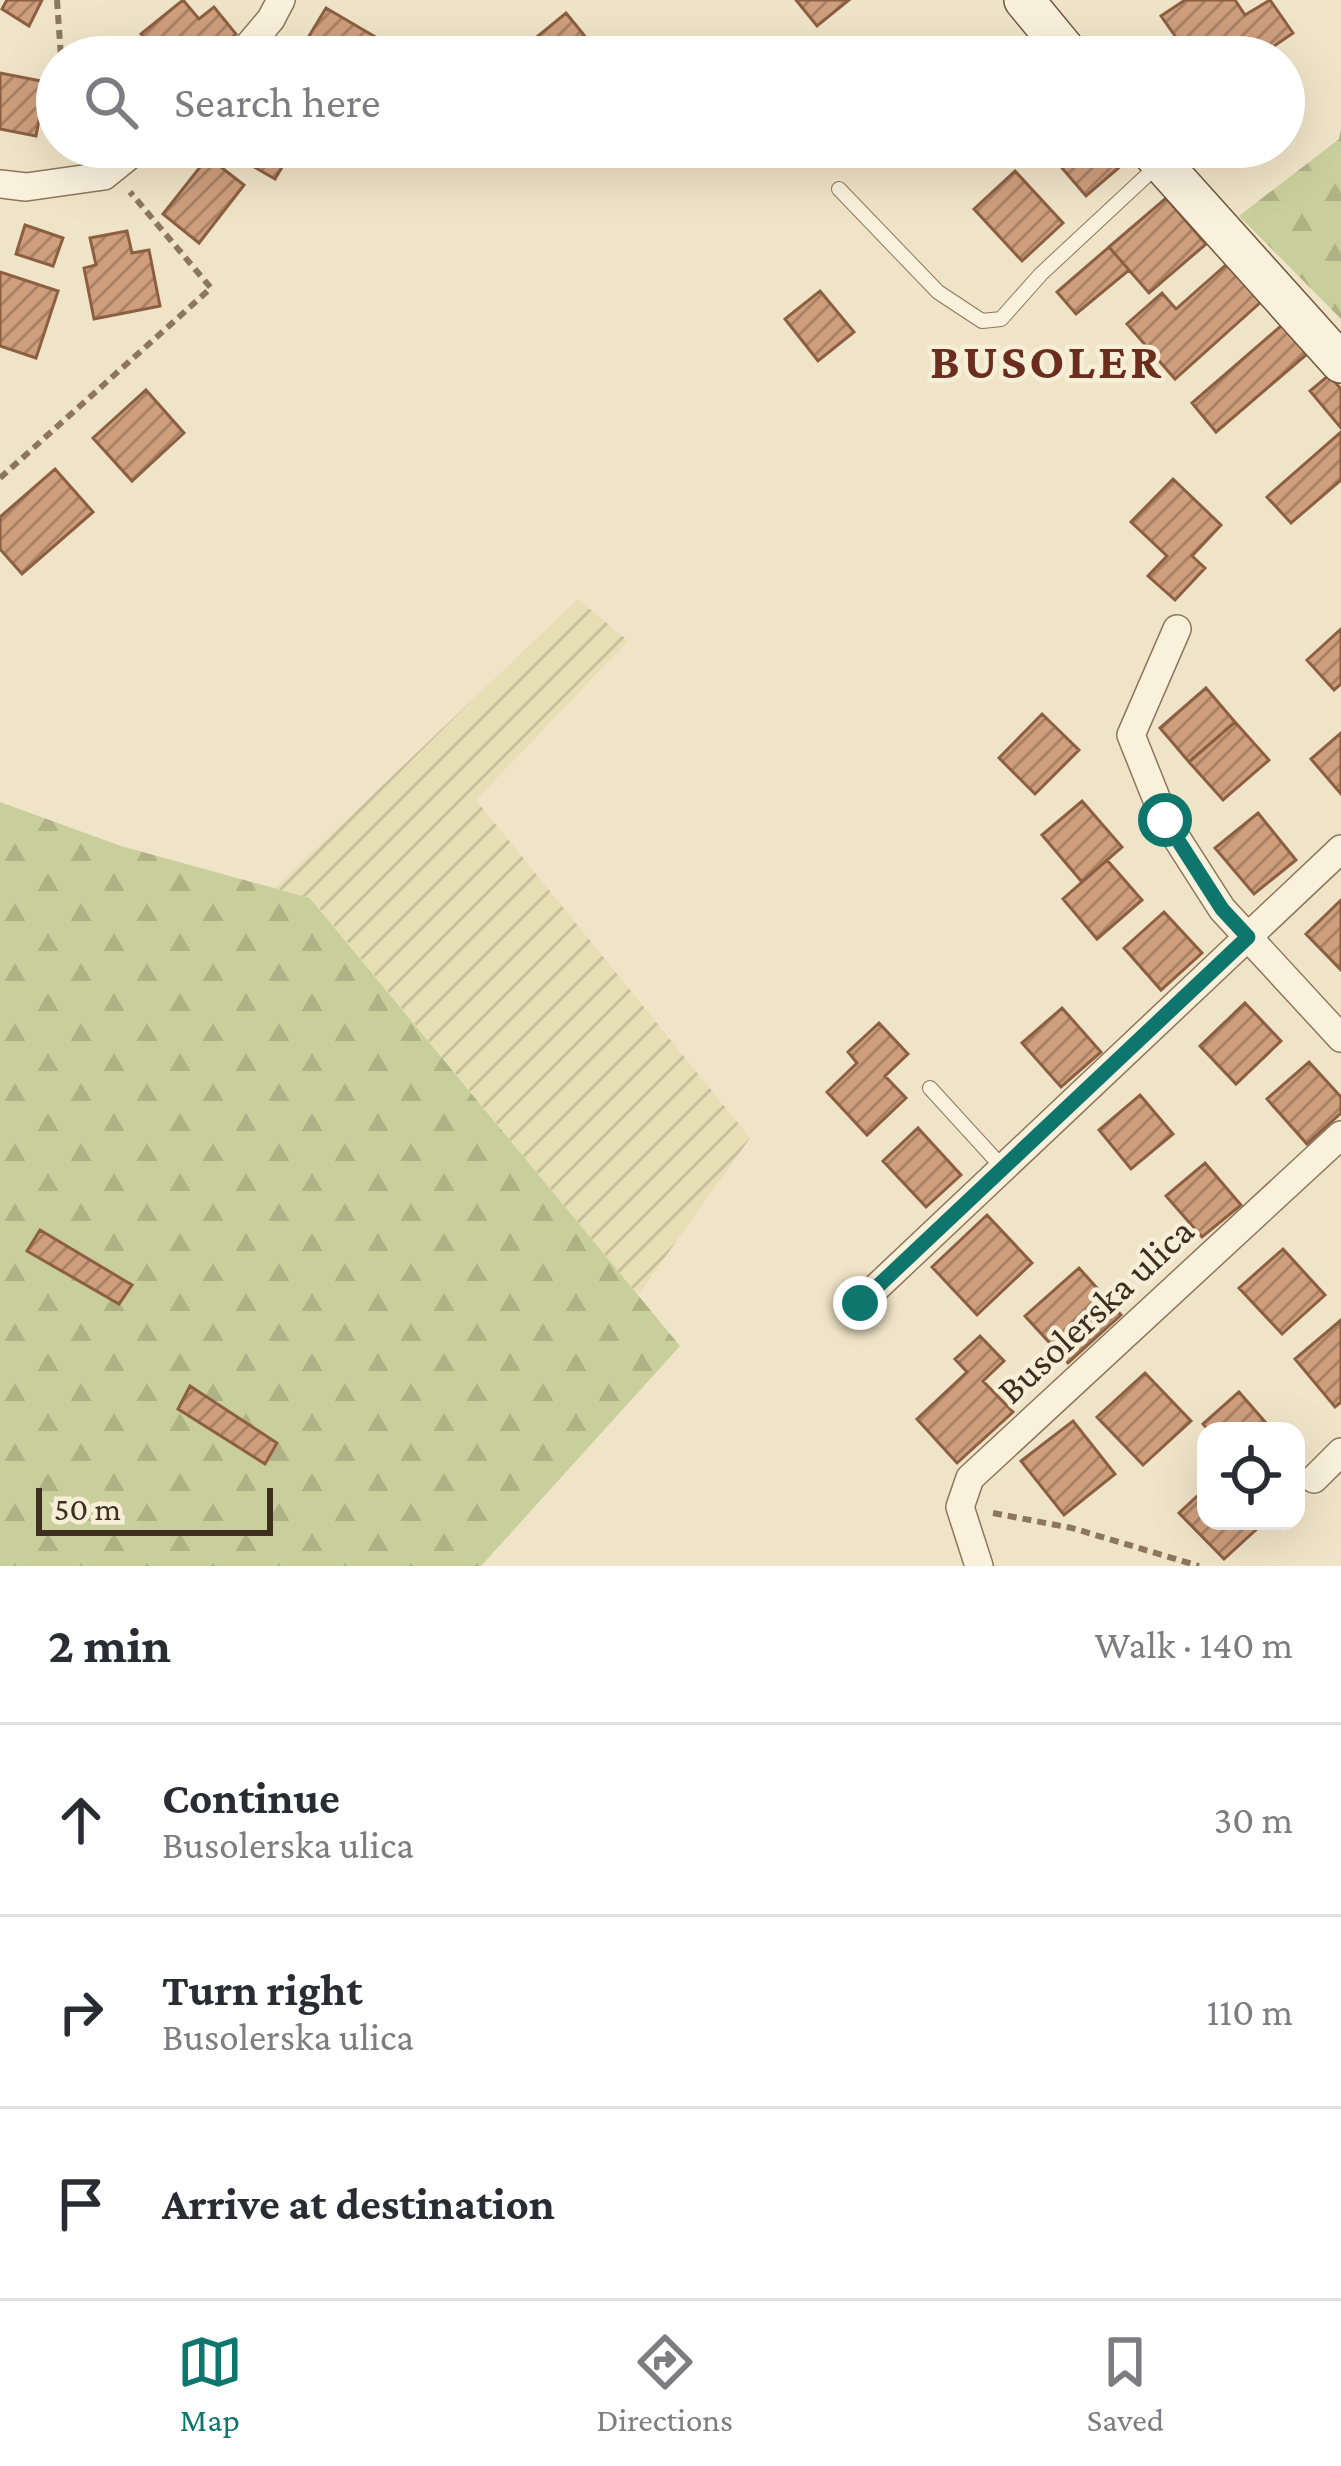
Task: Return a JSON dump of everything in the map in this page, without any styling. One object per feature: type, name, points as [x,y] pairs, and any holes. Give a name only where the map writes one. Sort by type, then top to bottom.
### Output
[{"type":"main road","points":[[1024,0],[1054,36]]},
{"type":"main road","points":[[1167,168],[1341,363]]},
{"type":"street","points":[[257,36],[280,0]]},
{"type":"street","points":[[0,184],[26,187],[79,182],[116,168]]},
{"type":"street","points":[[1177,628],[1131,735],[1165,820],[1222,909],[1341,1037]]},
{"type":"street","points":[[860,1303],[1341,849]]},
{"type":"street","name":"Busolerska ulica","points":[[960,1507],[970,1478],[1341,1136]]},
{"type":"street","points":[[1314,1479],[1341,1452]]},
{"type":"street","points":[[960,1507],[980,1566]]},
{"type":"lane","points":[[839,189],[938,292],[982,320],[1001,319],[1141,168]]},
{"type":"lane","points":[[930,1088],[1003,1168]]},
{"type":"path","points":[[57,0],[60,36]]},
{"type":"path","points":[[0,478],[211,288],[112,171]]},
{"type":"path","points":[[960,1507],[1072,1528],[1199,1566]]},
{"type":"shaded area","points":[[578,599],[628,641],[476,800],[750,1138],[638,1295],[311,898],[275,888]]},
{"type":"green space","points":[[1341,128],[1341,319],[1239,216],[1339,139]]},
{"type":"green space","points":[[0,802],[121,846],[310,898],[680,1346],[481,1566],[0,1566]]},
{"type":"building","points":[[7,0],[42,0],[29,26],[2,9]]},
{"type":"building","points":[[183,0],[199,19],[214,7],[236,34],[143,36]]},
{"type":"building","points":[[796,0],[849,0],[817,26]]},
{"type":"building","points":[[1185,0],[1235,0],[1245,15],[1270,0],[1293,33],[1175,36],[1161,16]]},
{"type":"building","points":[[326,8],[374,36],[309,36]]},
{"type":"building","points":[[566,13],[584,35],[583,36],[538,36]]},
{"type":"building","points":[[0,73],[36,80],[36,136],[0,129]]},
{"type":"building","points":[[199,168],[222,168],[244,185],[199,243],[163,214]]},
{"type":"building","points":[[256,168],[282,168],[275,179]]},
{"type":"building","points":[[1062,168],[1118,168],[1086,196]]},
{"type":"building","points":[[1015,171],[1063,223],[1022,261],[974,209]]},
{"type":"building","points":[[1166,198],[1206,244],[1149,293],[1109,247]]},
{"type":"building","points":[[25,225],[63,238],[53,266],[16,254]]},
{"type":"building","points":[[127,231],[132,253],[149,250],[160,306],[94,319],[84,268],[96,265],[90,238]]},
{"type":"building","points":[[1109,247],[1129,270],[1076,314],[1057,292]]},
{"type":"building","points":[[1228,263],[1262,301],[1175,379],[1127,324],[1162,293],[1176,309]]},
{"type":"building","points":[[0,272],[58,291],[36,358],[0,346]]},
{"type":"building","points":[[820,291],[854,332],[818,361],[785,319]]},
{"type":"building","points":[[1282,325],[1307,354],[1216,432],[1192,403]]},
{"type":"building","points":[[1329,375],[1341,389],[1341,428],[1310,391]]},
{"type":"building","points":[[146,390],[184,433],[132,481],[93,438]]},
{"type":"building","points":[[1341,432],[1341,480],[1291,523],[1267,497]]},
{"type":"building","points":[[55,469],[93,512],[22,574],[0,549],[0,517]]},
{"type":"building","points":[[1173,479],[1221,525],[1192,556],[1205,568],[1175,600],[1148,576],[1167,556],[1131,522]]},
{"type":"building","points":[[1341,629],[1341,684],[1334,690],[1307,660]]},
{"type":"building","points":[[1206,688],[1235,722],[1189,762],[1160,728]]},
{"type":"building","points":[[1042,714],[1079,750],[1035,794],[999,758]]},
{"type":"building","points":[[1235,722],[1269,760],[1223,800],[1189,762]]},
{"type":"building","points":[[1341,733],[1341,794],[1311,759]]},
{"type":"building","points":[[1082,801],[1122,847],[1082,882],[1042,835]]},
{"type":"building","points":[[1258,813],[1296,860],[1254,894],[1215,848]]},
{"type":"building","points":[[1107,860],[1142,900],[1097,939],[1063,899]]},
{"type":"building","points":[[1341,900],[1341,970],[1306,934]]},
{"type":"building","points":[[1164,912],[1202,953],[1161,990],[1124,948]]},
{"type":"building","points":[[1245,1003],[1281,1041],[1236,1084],[1200,1046]]},
{"type":"building","points":[[1062,1008],[1101,1052],[1061,1087],[1022,1043]]},
{"type":"building","points":[[879,1023],[908,1054],[885,1076],[906,1098],[867,1135],[827,1092],[857,1063],[848,1052]]},
{"type":"building","points":[[1309,1062],[1341,1097],[1341,1113],[1307,1144],[1267,1099]]},
{"type":"building","points":[[1140,1095],[1173,1134],[1131,1169],[1099,1130]]},
{"type":"building","points":[[918,1128],[961,1175],[926,1207],[883,1161]]},
{"type":"building","points":[[1205,1163],[1241,1205],[1202,1237],[1166,1196]]},
{"type":"building","points":[[987,1215],[1032,1263],[977,1315],[932,1267]]},
{"type":"building","points":[[40,1230],[132,1285],[119,1304],[27,1251]]},
{"type":"building","points":[[1283,1249],[1325,1295],[1282,1334],[1239,1288]]},
{"type":"building","points":[[1079,1268],[1121,1315],[1068,1363],[1025,1316]]},
{"type":"building","points":[[1341,1320],[1341,1402],[1335,1407],[1295,1359]]},
{"type":"building","points":[[980,1336],[1004,1361],[983,1381],[1013,1412],[957,1463],[917,1419],[967,1372],[955,1359]]},
{"type":"building","points":[[1145,1373],[1191,1421],[1143,1465],[1097,1417]]},
{"type":"building","points":[[190,1386],[277,1443],[265,1464],[178,1409]]},
{"type":"building","points":[[1239,1392],[1265,1422],[1205,1422]]},
{"type":"building","points":[[1073,1421],[1115,1474],[1064,1515],[1021,1461]]},
{"type":"building","points":[[1197,1496],[1197,1530],[1256,1530],[1224,1559],[1179,1513]]},
{"type":"district","name":"BUSOLER","points":[[1047,360]]},
{"type":"route","points":[[860,1303],[1248,937],[1222,909],[1165,820]]}]
